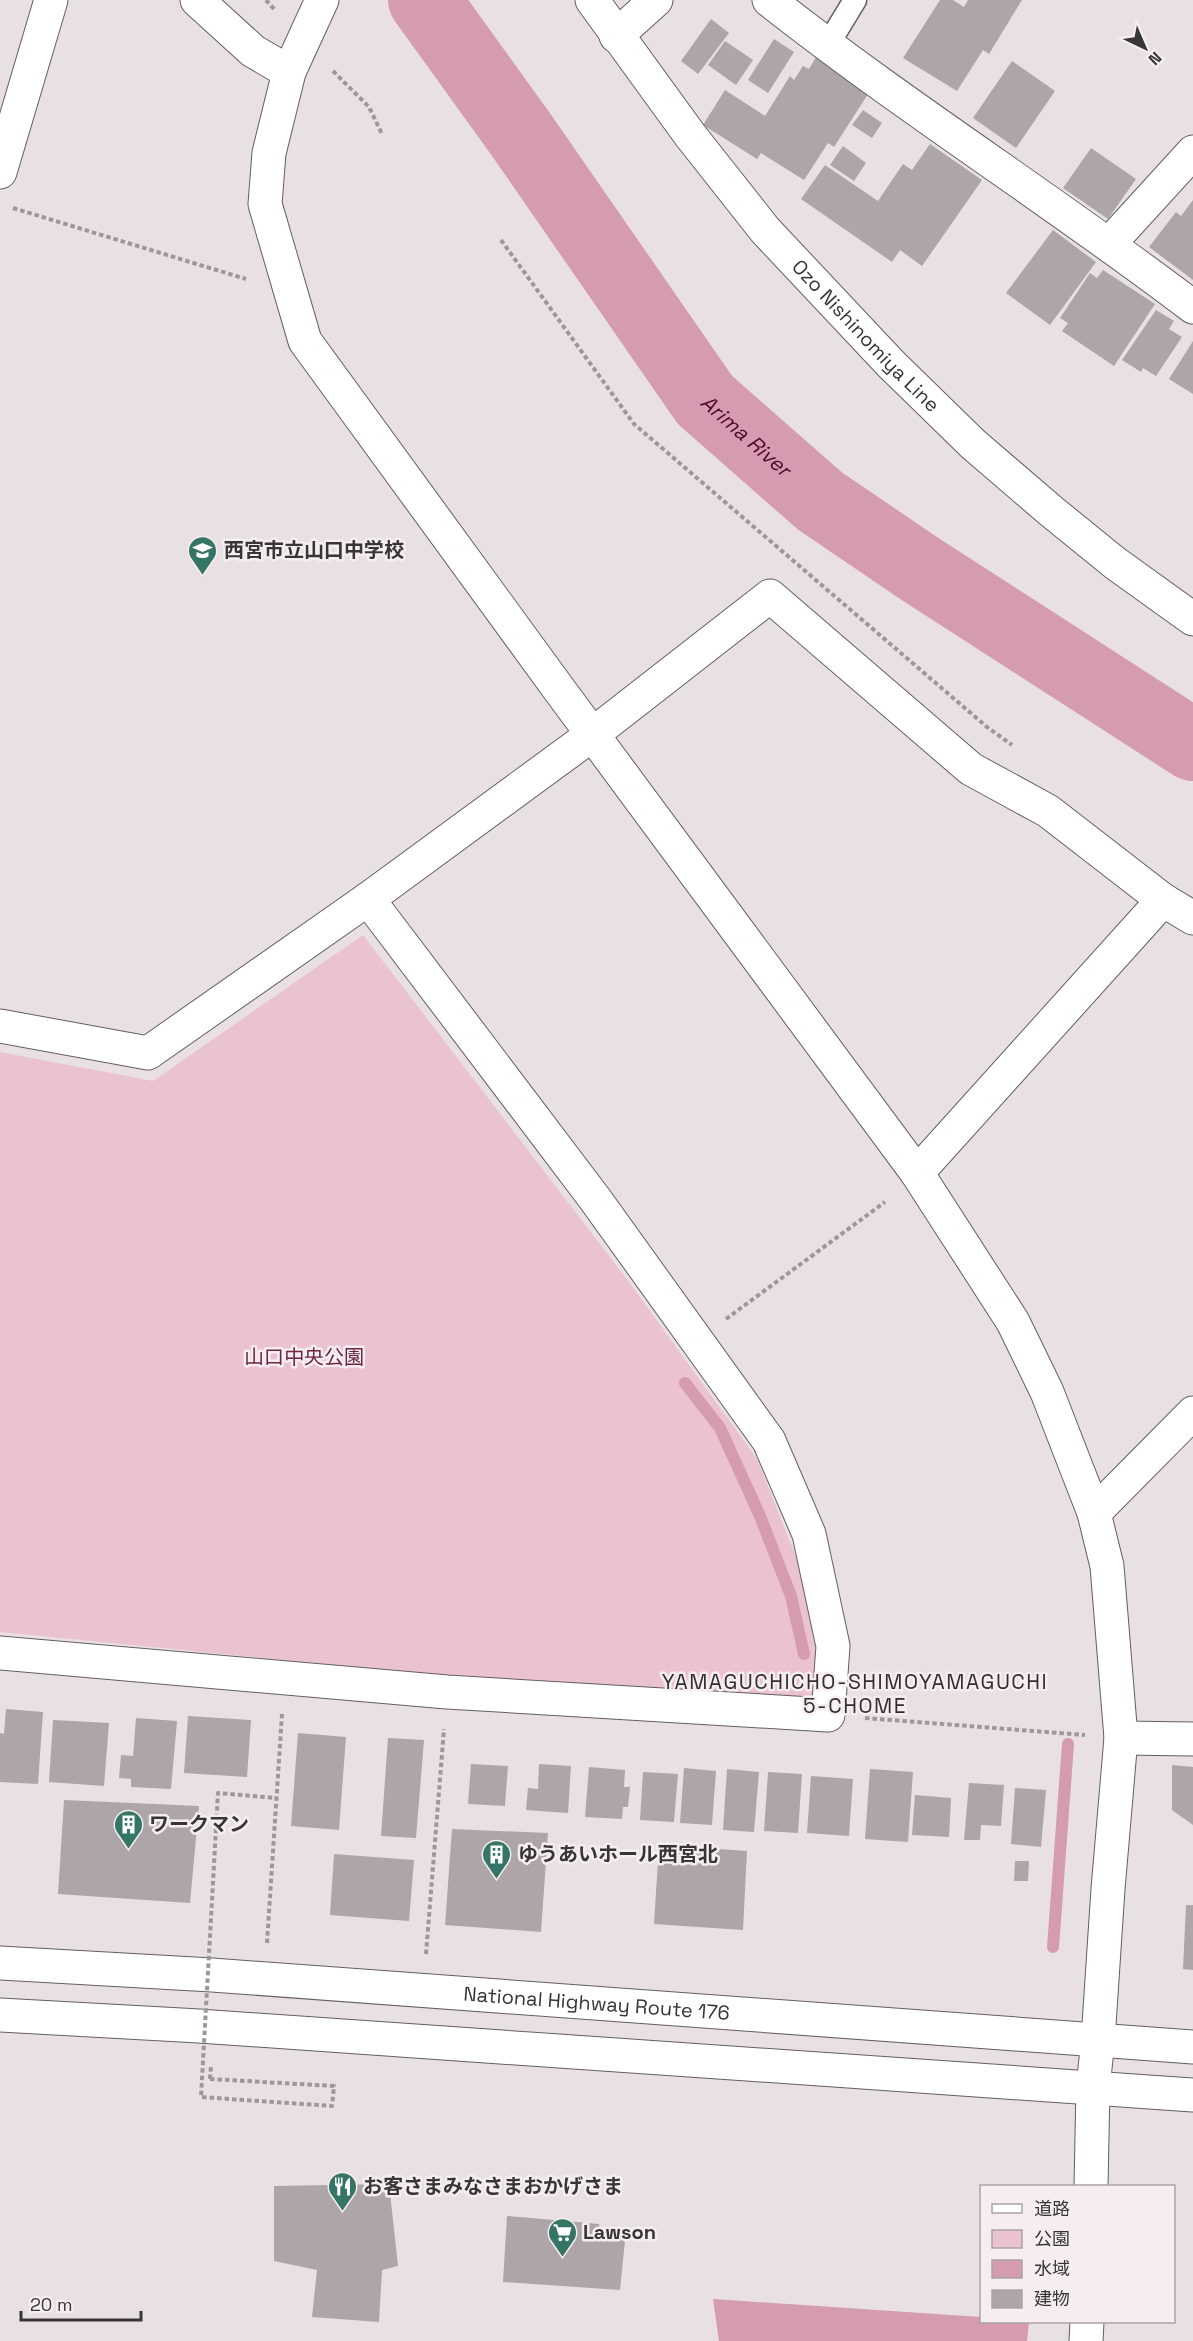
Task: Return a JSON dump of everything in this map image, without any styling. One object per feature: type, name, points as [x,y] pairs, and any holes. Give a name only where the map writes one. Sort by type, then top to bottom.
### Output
[{"type":"main road","points":[[0,172],[51,0]]},
{"type":"main road","points":[[197,0],[253,51],[289,72]]},
{"type":"main road","points":[[322,0],[289,72],[269,153],[265,204],[305,341],[917,1173],[1013,1322],[1047,1392],[1094,1514],[1107,1566],[1121,1738],[1107,1889],[1093,2088],[1091,2185]]},
{"type":"main road","name":"Ozo Nishinomiya Line","points":[[592,0],[690,135],[765,230],[891,364],[974,444],[1051,511],[1115,563],[1193,619]]},
{"type":"main road","points":[[616,36],[656,0]]},
{"type":"main road","points":[[769,0],[828,46],[1110,243],[1193,307]]},
{"type":"main road","points":[[1110,243],[1193,152]]},
{"type":"main road","points":[[0,1026],[148,1053],[368,899],[593,734],[770,596],[971,769],[1048,811],[1163,900],[1193,918]]},
{"type":"main road","points":[[0,1653],[447,1692],[828,1715],[833,1646],[809,1534],[769,1441],[595,1199],[368,899]]},
{"type":"main road","points":[[917,1173],[1163,900]]},
{"type":"main road","points":[[1094,1514],[1193,1413]]},
{"type":"main road","points":[[1121,1738],[1193,1739]]},
{"type":"main road","name":"National Highway Route 176","points":[[0,1963],[212,1975],[1193,2047]]},
{"type":"main road","points":[[0,2015],[211,2026],[1193,2095]]},
{"type":"main road","points":[[1086,2341],[1087,2323]]},
{"type":"lane","points":[[828,46],[855,0]]},
{"type":"path","points":[[266,0],[274,9]]},
{"type":"path","points":[[333,71],[369,107],[382,134]]},
{"type":"path","points":[[7,206],[246,279]]},
{"type":"path","points":[[501,240],[634,424],[987,728],[1015,748]]},
{"type":"path","points":[[696,1340],[885,1202]]},
{"type":"path","points":[[267,1947],[284,1678]]},
{"type":"path","points":[[426,1956],[447,1692]]},
{"type":"path","points":[[828,1715],[1121,1738]]},
{"type":"path","points":[[211,2057],[210,2079],[333,2086],[332,2106],[201,2097],[218,1793],[276,1798]]},
{"type":"green space","name":"山口中央公園","points":[[363,935],[629,1282],[757,1459],[800,1567],[817,1658],[815,1704],[515,1683],[0,1632],[0,1052],[153,1081]]},
{"type":"water","points":[[713,2299],[980,2317],[980,2323],[1029,2323],[1027,2341],[719,2341]]},
{"type":"building","points":[[940,0],[953,0],[964,7],[968,0],[1022,0],[989,54],[983,50],[957,91],[903,58]]},
{"type":"building","points":[[711,19],[729,33],[698,74],[681,61]]},
{"type":"building","points":[[774,39],[794,52],[768,93],[748,80]]},
{"type":"building","points":[[725,41],[753,60],[736,85],[708,65]]},
{"type":"building","points":[[816,57],[870,91],[834,147],[828,143],[804,180],[761,153],[757,159],[703,125],[725,90],[765,116],[790,76],[794,80],[803,66],[809,69]]},
{"type":"building","points":[[1012,61],[1055,91],[1016,148],[973,118]]},
{"type":"building","points":[[863,110],[882,123],[872,138],[852,125]]},
{"type":"building","points":[[930,144],[982,180],[922,266],[900,250],[892,262],[801,199],[825,165],[878,201],[903,164],[912,170]]},
{"type":"building","points":[[843,146],[866,163],[854,181],[830,165]]},
{"type":"building","points":[[1091,148],[1136,179],[1108,219],[1063,188]]},
{"type":"building","points":[[1193,200],[1193,280],[1149,247],[1176,212],[1181,216]]},
{"type":"building","points":[[1053,230],[1096,262],[1050,325],[1006,293]]},
{"type":"building","points":[[1103,270],[1155,304],[1114,366],[1062,331],[1068,323],[1060,318],[1090,273],[1097,278]]},
{"type":"building","points":[[1156,310],[1174,321],[1169,329],[1182,337],[1156,376],[1143,368],[1141,372],[1122,360]]},
{"type":"building","points":[[1193,341],[1193,394],[1169,379]]},
{"type":"building","points":[[6,1709],[43,1712],[38,1784],[0,1782],[0,1733],[4,1734]]},
{"type":"building","points":[[188,1716],[251,1720],[247,1777],[184,1773]]},
{"type":"building","points":[[136,1718],[177,1721],[171,1789],[131,1787],[131,1779],[119,1778],[121,1755],[133,1756]]},
{"type":"building","points":[[53,1720],[109,1723],[104,1786],[49,1782]]},
{"type":"building","points":[[298,1733],[346,1737],[339,1830],[291,1826]]},
{"type":"building","points":[[388,1738],[424,1740],[416,1838],[381,1836]]},
{"type":"building","points":[[471,1764],[508,1766],[505,1806],[468,1804]]},
{"type":"building","points":[[539,1764],[571,1766],[568,1813],[526,1810],[528,1788],[538,1789]]},
{"type":"building","points":[[1172,1765],[1193,1767],[1193,1825],[1172,1810]]},
{"type":"building","points":[[589,1767],[625,1770],[624,1787],[630,1787],[628,1807],[623,1807],[622,1819],[585,1817]]},
{"type":"building","points":[[684,1768],[716,1771],[712,1825],[680,1823]]},
{"type":"building","points":[[727,1769],[759,1772],[754,1832],[723,1830]]},
{"type":"building","points":[[870,1769],[913,1772],[908,1842],[865,1839]]},
{"type":"building","points":[[643,1772],[678,1774],[674,1822],[640,1820]]},
{"type":"building","points":[[768,1772],[802,1774],[798,1833],[764,1831]]},
{"type":"building","points":[[811,1776],[853,1779],[849,1836],[807,1833]]},
{"type":"building","points":[[969,1783],[1004,1785],[1001,1826],[981,1825],[980,1840],[964,1840]]},
{"type":"building","points":[[1015,1788],[1046,1790],[1041,1847],[1011,1844]]},
{"type":"building","points":[[915,1795],[951,1798],[949,1837],[912,1835]]},
{"type":"building","name":"ワークマン","points":[[64,1800],[199,1806],[190,1903],[58,1894]]},
{"type":"building","name":"ゆうあいホール西宮北","points":[[452,1829],[548,1833],[541,1932],[445,1925]]},
{"type":"building","points":[[659,1845],[747,1851],[743,1930],[654,1924]]},
{"type":"building","points":[[334,1854],[414,1860],[409,1921],[330,1915]]},
{"type":"building","points":[[1015,1861],[1029,1861],[1028,1881],[1014,1881]]},
{"type":"building","points":[[1186,1905],[1193,1905],[1193,1970],[1183,1969]]},
{"type":"building","points":[[389,2184],[398,2266],[382,2270],[379,2322],[312,2317],[317,2270],[274,2261],[274,2186]]},
{"type":"building","points":[[507,2216],[599,2224],[600,2229],[626,2231],[620,2290],[503,2282]]},
{"type":"waterway","name":"Arima River","points":[[424,0],[522,136],[705,400],[820,501],[920,569],[1193,745]]},
{"type":"waterway","points":[[685,1383],[720,1428],[760,1516],[791,1596],[804,1654]]},
{"type":"waterway","points":[[1053,1947],[1068,1744]]},
{"type":"place","name":"西宮市立山口中学校","points":[[203,576]]},
{"type":"place","name":"ワークマン","points":[[128,1850]]},
{"type":"place","name":"ゆうあいホール西宮北","points":[[497,1880]]},
{"type":"place","name":"お客さまみなさまおかげさま","points":[[342,2212]]},
{"type":"place","name":"Lawson","points":[[562,2258]]},
{"type":"district","name":"YAMAGUCHICHO-SHIMOYAMAGUCHI 5-CHOME","points":[[855,1694]]}]
